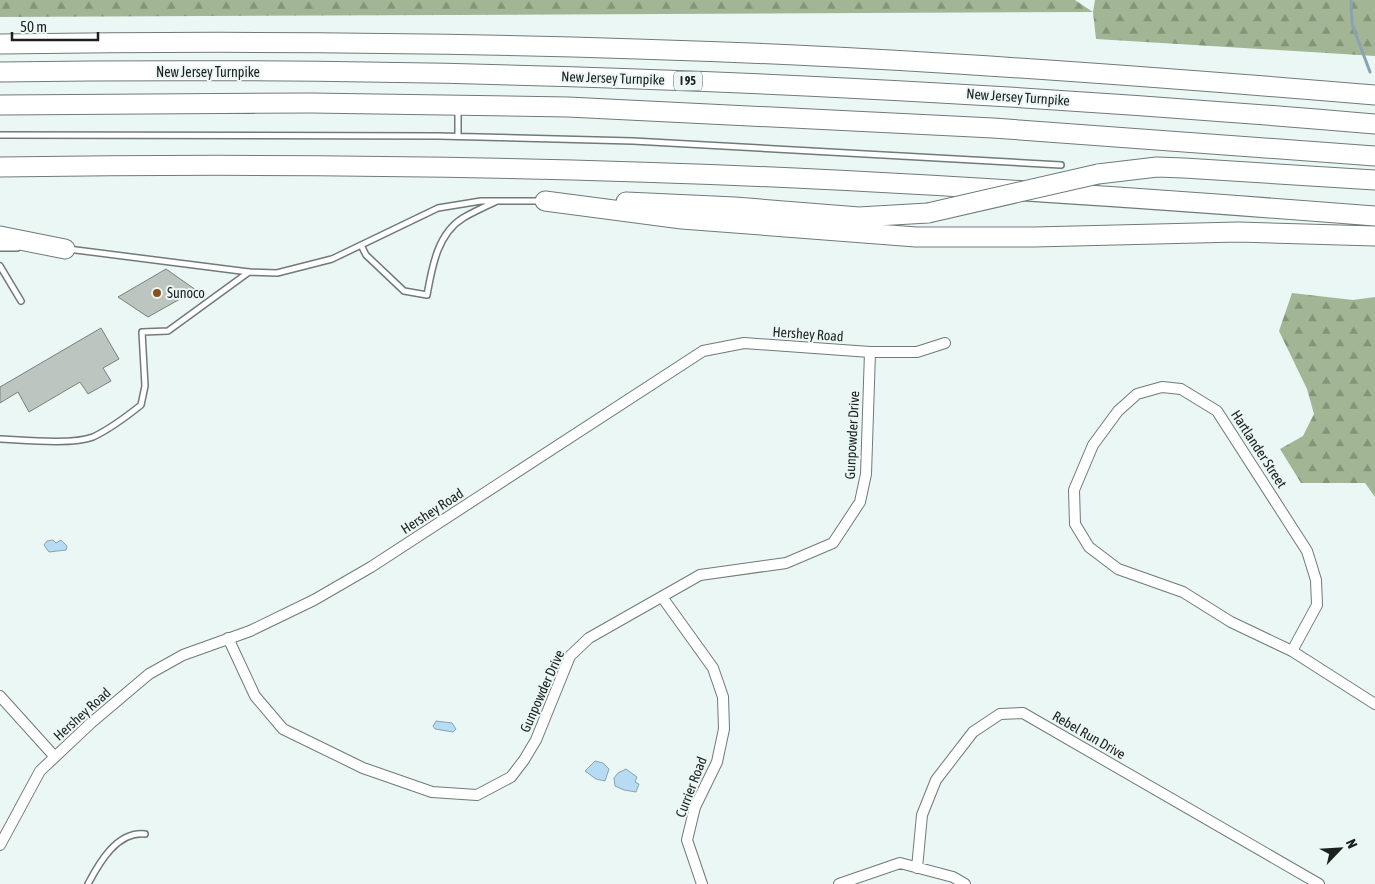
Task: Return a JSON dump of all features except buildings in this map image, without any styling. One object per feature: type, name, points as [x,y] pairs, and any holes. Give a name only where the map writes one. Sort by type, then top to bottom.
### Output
[{"type":"highway","name":"New Jersey Turnpike","points":[[0,44],[312,42],[794,55],[995,66],[1375,95]]},
{"type":"highway","name":"New Jersey Turnpike","points":[[0,72],[471,74],[787,84],[1169,107],[1375,124]]},
{"type":"highway","points":[[0,105],[459,104],[568,107],[993,128],[1375,156]]},
{"type":"highway","points":[[0,166],[314,165],[783,178],[1008,190],[1375,216]]},
{"type":"highway","points":[[545,201],[677,203],[859,217],[928,213],[1098,174],[1157,167],[1375,180]]},
{"type":"highway","points":[[545,201],[682,219],[916,237],[1034,237],[1238,232],[1375,236]]},
{"type":"highway","points":[[0,236],[65,249]]},
{"type":"street","name":"Hershey Road","points":[[0,845],[40,771],[149,674],[182,655],[250,631],[314,600],[371,568],[703,351],[744,343],[870,352],[917,352],[945,343]]},
{"type":"street","name":"Gunpowder Drive","points":[[228,638],[255,696],[283,729],[363,768],[432,792],[477,795],[511,777],[524,760],[536,740],[570,656],[589,638],[700,576],[786,563],[833,543],[860,502],[866,474],[870,352]]},
{"type":"street","name":"Hartlander Street","points":[[1292,651],[1317,605],[1316,580],[1307,551],[1246,452],[1217,411],[1181,389],[1162,387],[1137,394],[1118,411],[1094,445],[1074,490],[1075,524],[1089,546],[1118,569],[1183,592],[1231,622],[1292,651],[1375,704]]},
{"type":"street","name":"Currier Road","points":[[662,597],[713,668],[723,697],[724,729],[717,762],[695,807],[687,840],[702,884]]},
{"type":"street","points":[[0,696],[55,757]]},
{"type":"street","name":"Rebel Run Drive","points":[[917,868],[922,815],[936,780],[973,732],[1000,714],[1023,713],[1319,884]]},
{"type":"street","points":[[839,884],[900,863],[953,877],[964,884]]},
{"type":"lane","points":[[458,136],[459,104]]},
{"type":"lane","points":[[0,135],[458,136],[782,148],[1061,165]]},
{"type":"lane","points":[[360,244],[366,255],[404,291],[427,295],[432,267],[444,236],[462,218],[497,200]]},
{"type":"lane","points":[[0,248],[65,249],[248,272],[277,273],[306,267],[332,258],[438,208],[461,202],[497,200],[545,201]]},
{"type":"lane","points":[[0,266],[21,301]]},
{"type":"lane","points":[[0,439],[73,440],[91,438],[126,417],[141,405],[145,386],[142,332],[168,330],[248,272]]},
{"type":"lane","points":[[88,884],[100,862],[114,846],[137,833],[145,834]]},
{"type":"green space","points":[[0,0],[1075,0],[1093,12],[0,17]]},
{"type":"green space","points":[[1095,0],[1375,0],[1375,56],[1096,39],[1093,12]]},
{"type":"green space","points":[[1292,293],[1353,300],[1375,297],[1375,497],[1365,483],[1301,483],[1280,449],[1303,436],[1314,414],[1307,389],[1279,331]]},
{"type":"water","points":[[53,540],[56,543],[61,540],[67,546],[66,550],[49,552],[44,545],[47,541]]},
{"type":"water","points":[[436,721],[452,723],[456,729],[453,732],[435,729],[433,726]]},
{"type":"water","points":[[595,761],[603,763],[609,769],[605,781],[596,779],[585,771]]},
{"type":"water","points":[[626,769],[637,777],[635,782],[639,784],[636,792],[615,786],[614,778],[618,773]]},
{"type":"waterway","points":[[1351,0],[1352,24],[1370,72]]},
{"type":"place","name":"Sunoco","points":[[157,293]]}]
